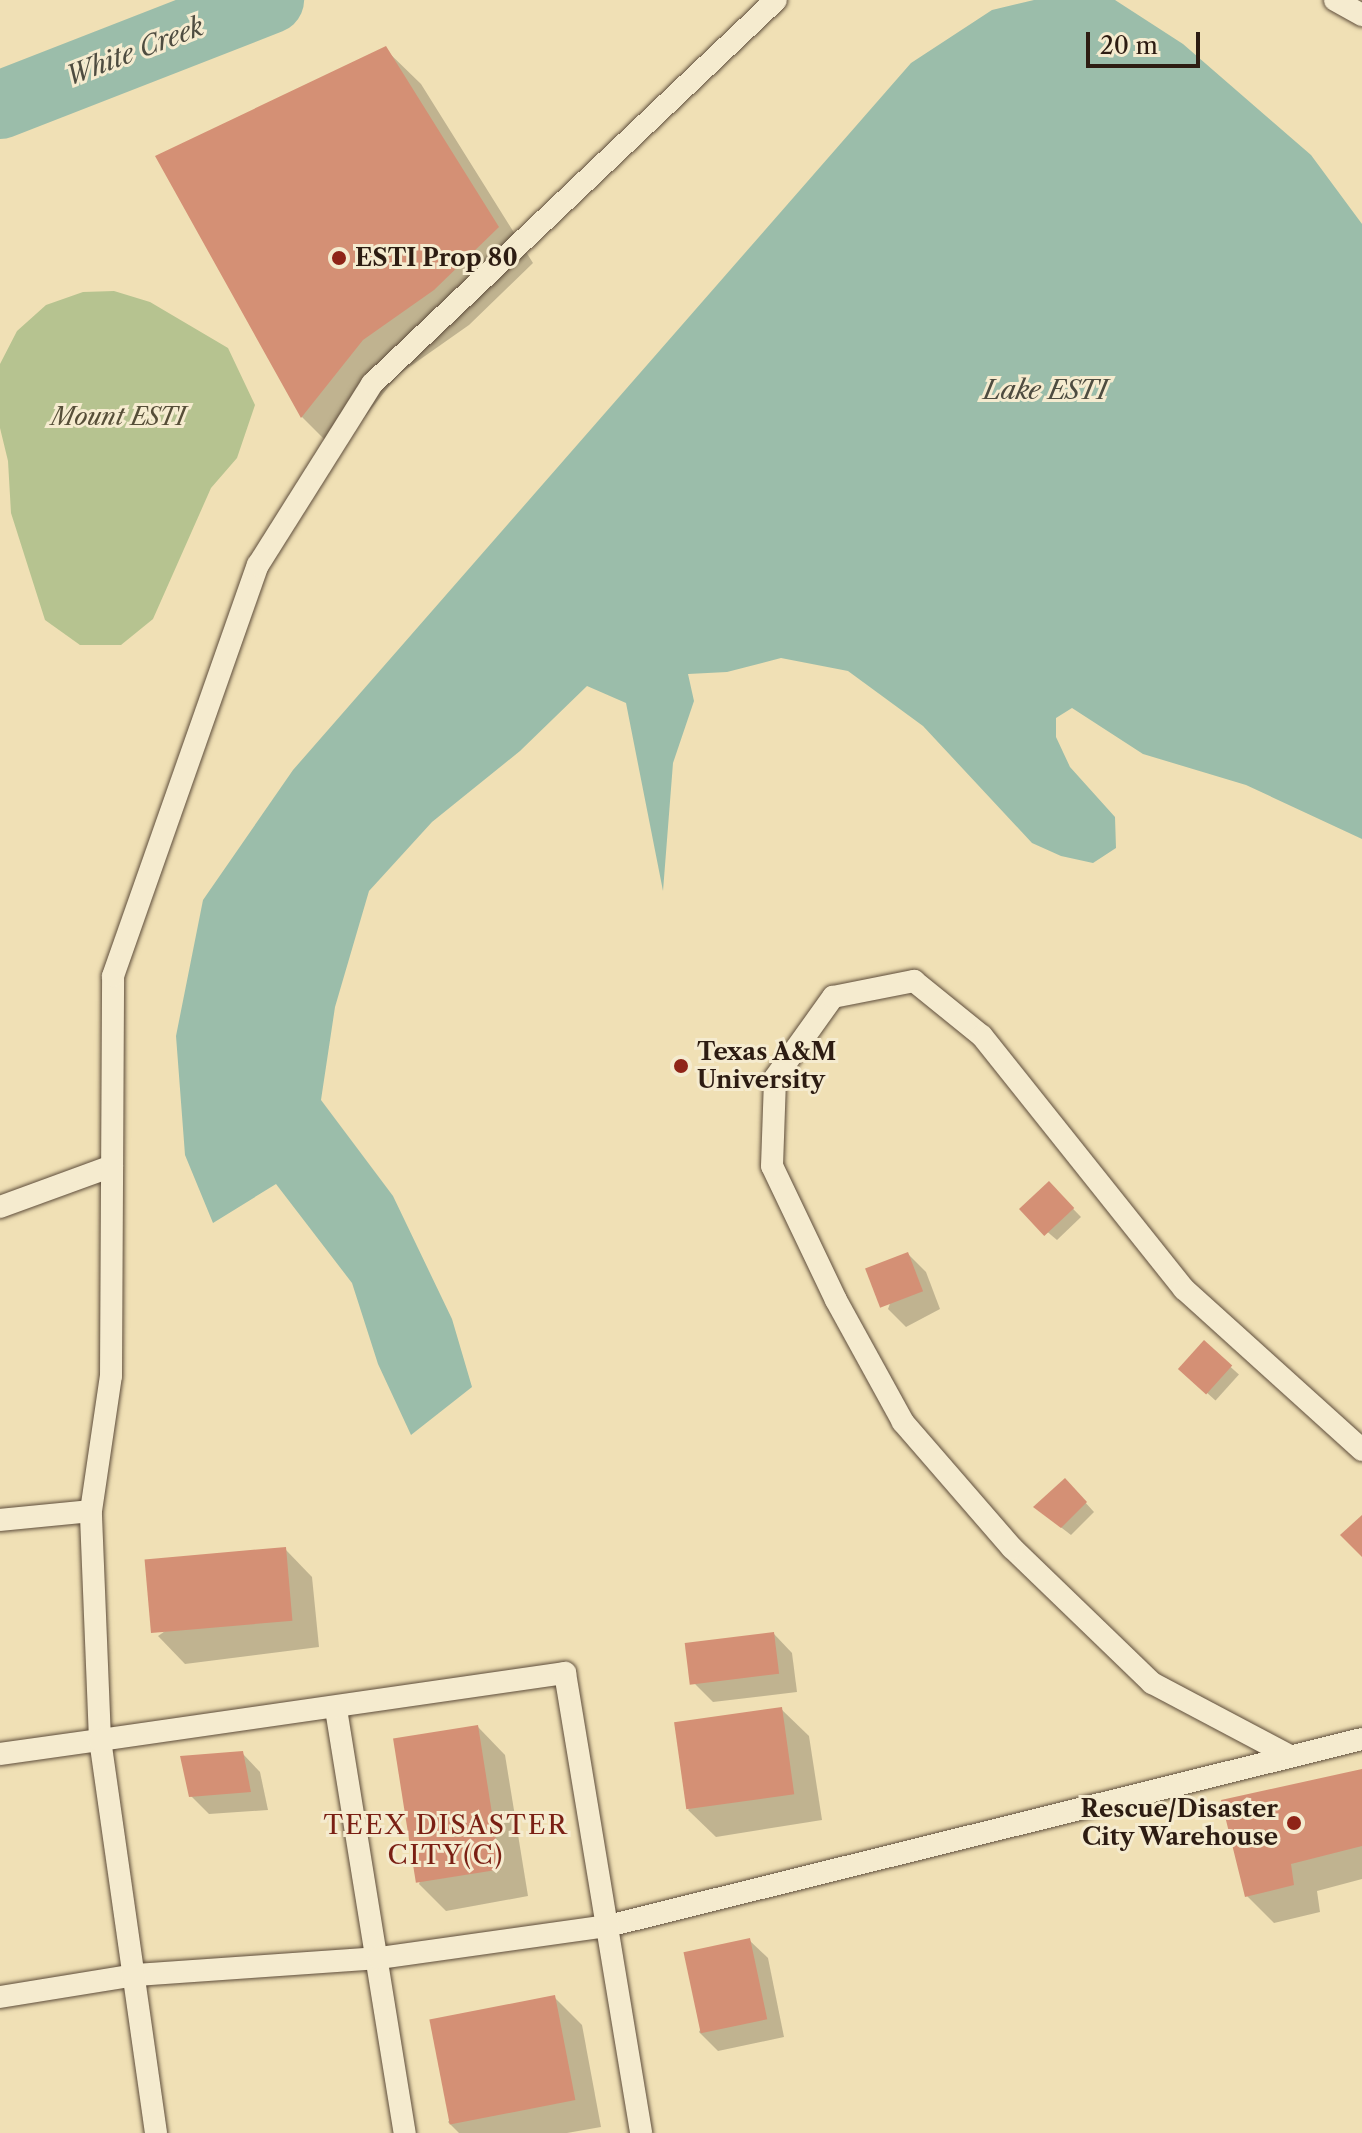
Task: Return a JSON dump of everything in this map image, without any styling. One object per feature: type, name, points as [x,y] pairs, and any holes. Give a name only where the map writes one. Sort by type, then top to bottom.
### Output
[{"type":"lane","points":[[156,2133],[136,1975],[100,1740],[91,1511],[111,1376],[113,976],[258,565],[372,384],[776,0]]},
{"type":"lane","points":[[1335,0],[1362,15]]},
{"type":"lane","points":[[1290,1756],[1152,1683],[1012,1548],[903,1422],[836,1300],[772,1166],[775,1078],[833,997],[914,981],[982,1036],[1184,1289],[1362,1450]]},
{"type":"lane","points":[[0,1207],[112,1166]]},
{"type":"lane","points":[[0,1520],[91,1511]]},
{"type":"lane","points":[[0,1754],[336,1709],[565,1673],[641,2133]]},
{"type":"lane","points":[[336,1709],[379,1958],[405,2133]]},
{"type":"lane","points":[[0,1997],[136,1975],[379,1958],[608,1926],[1362,1739]]},
{"type":"green space","name":"Mount ESTI","points":[[114,291],[150,302],[228,348],[255,405],[237,458],[211,488],[153,619],[121,645],[80,645],[45,620],[11,513],[8,461],[0,428],[0,364],[17,331],[46,305],[83,292]]},
{"type":"water","name":"Lake ESTI","points":[[1034,0],[1115,0],[1183,44],[1311,155],[1362,224],[1362,839],[1246,785],[1143,754],[1072,708],[1056,718],[1056,737],[1070,767],[1115,817],[1116,848],[1093,863],[1061,856],[1032,843],[923,726],[848,671],[781,658],[727,672],[688,674],[694,701],[673,763],[663,891],[626,703],[587,686],[520,751],[432,822],[369,891],[335,1007],[321,1100],[393,1196],[452,1319],[472,1387],[411,1435],[378,1364],[352,1283],[276,1184],[213,1223],[185,1155],[176,1036],[203,900],[293,770],[911,63],[992,10]]},
{"type":"building","name":"ESTI Prop 80","points":[[386,46],[499,227],[434,290],[363,340],[301,418],[155,156]]},
{"type":"building","points":[[1049,1181],[1074,1208],[1044,1236],[1019,1209]]},
{"type":"building","points":[[908,1252],[923,1291],[880,1308],[865,1268]]},
{"type":"building","points":[[1204,1340],[1232,1365],[1206,1394],[1178,1369]]},
{"type":"building","points":[[1065,1478],[1087,1502],[1061,1528],[1033,1507]]},
{"type":"building","points":[[1362,1515],[1362,1557],[1340,1535]]},
{"type":"building","points":[[286,1547],[292,1621],[151,1633],[145,1559]]},
{"type":"building","points":[[774,1632],[779,1674],[690,1685],[685,1643]]},
{"type":"building","points":[[782,1707],[794,1794],[686,1809],[674,1722]]},
{"type":"building","points":[[478,1725],[501,1869],[416,1883],[393,1738]]},
{"type":"building","points":[[243,1751],[251,1792],[189,1797],[180,1756]]},
{"type":"building","name":"Rescue/Disaster City Warehouse","points":[[1362,1769],[1362,1846],[1291,1864],[1294,1885],[1245,1897],[1221,1800]]},
{"type":"building","points":[[750,1938],[767,2019],[701,2033],[683,1952]]},
{"type":"building","points":[[555,1995],[575,2100],[450,2124],[429,2019]]},
{"type":"waterway","name":"White Creek","points":[[0,105],[270,0]]},
{"type":"place","name":"ESTI Prop 80","points":[[339,258]]},
{"type":"place","name":"Texas A&M University","points":[[681,1066]]},
{"type":"place","name":"Rescue/Disaster City Warehouse","points":[[1294,1823]]},
{"type":"district","name":"TEEX DISASTER CITY(C)","points":[[446,1841]]}]
